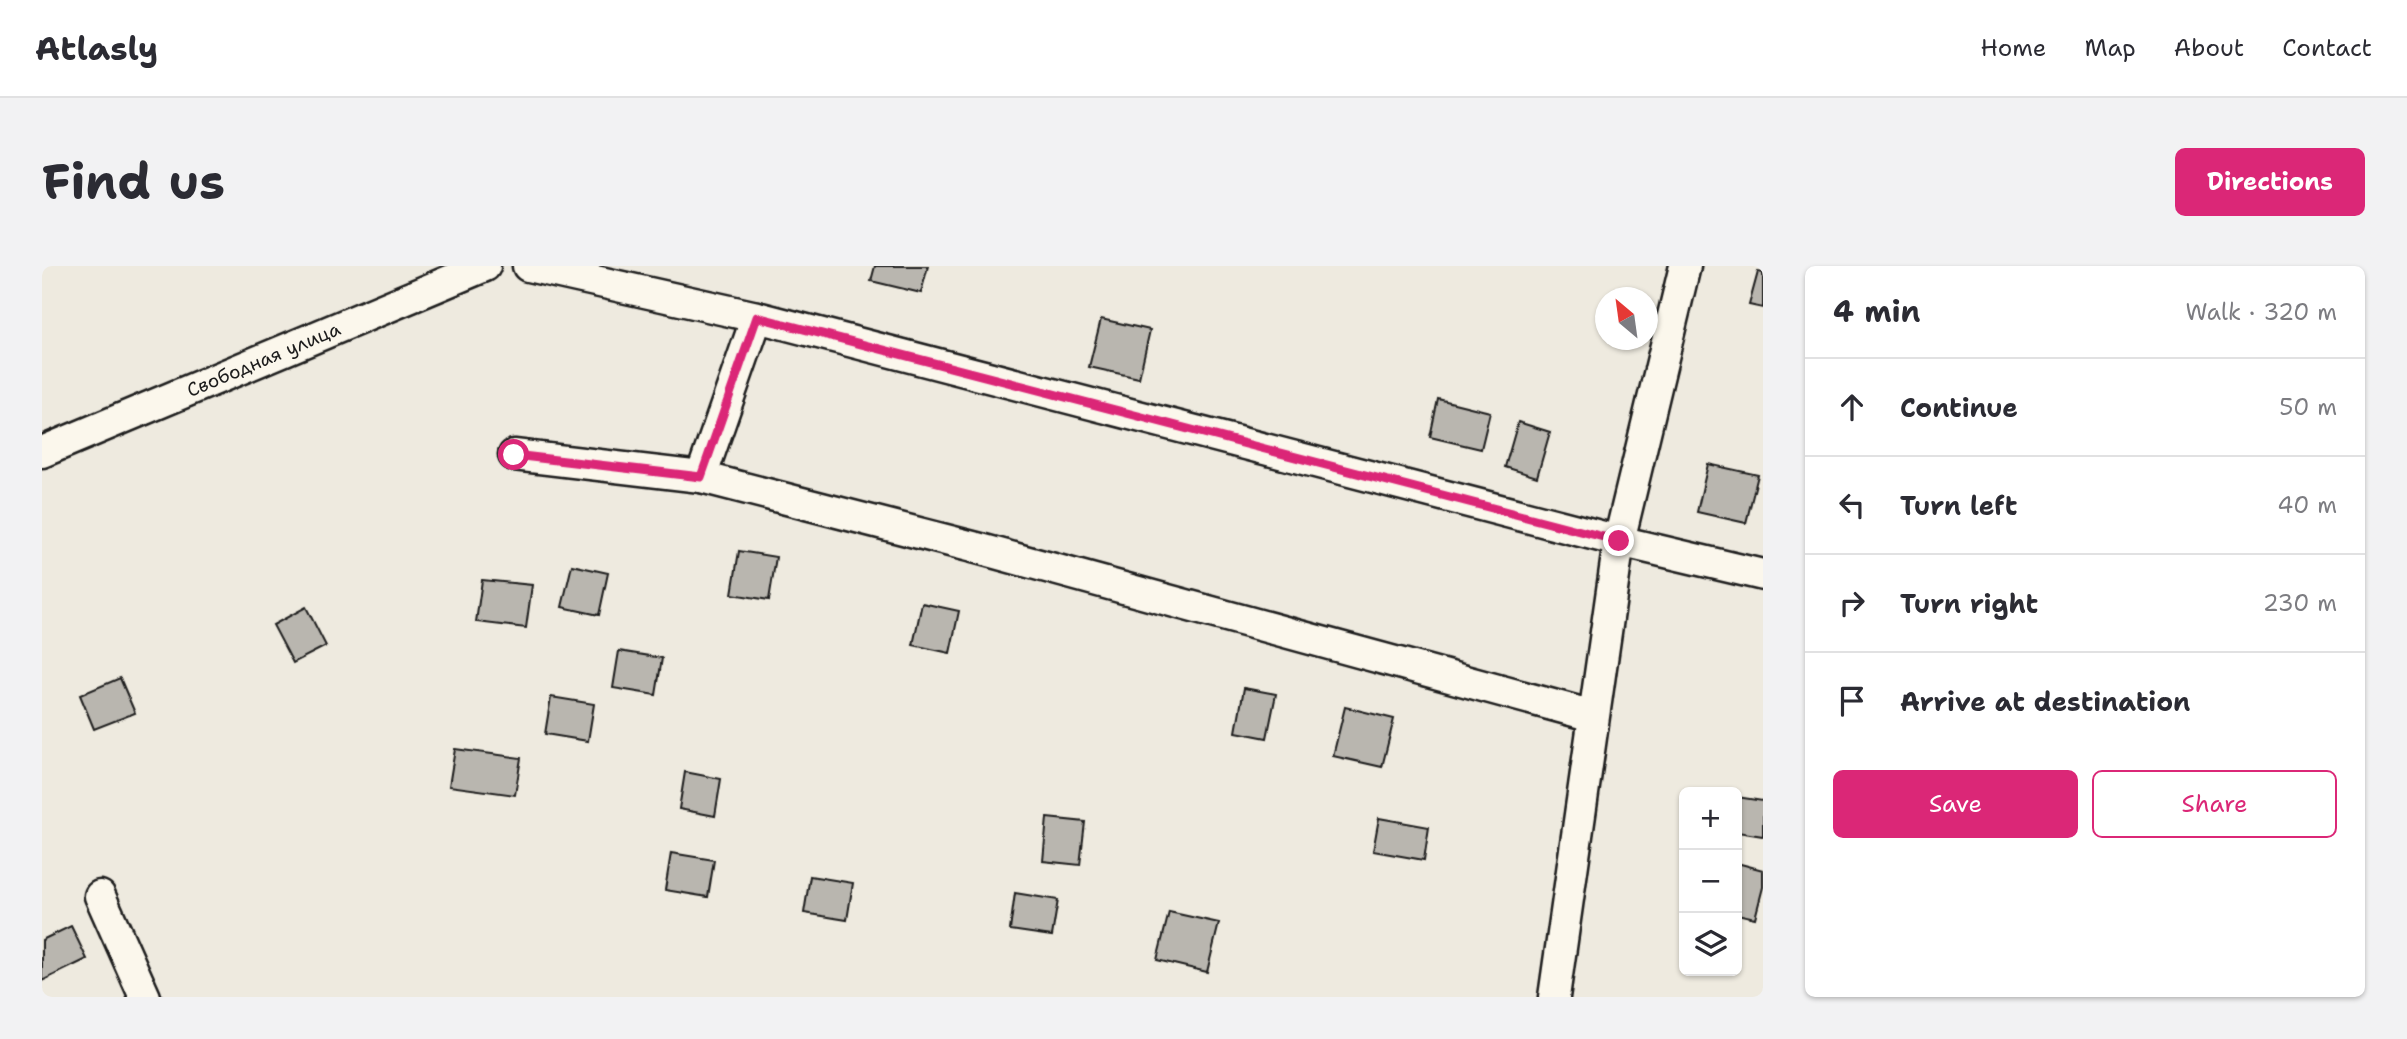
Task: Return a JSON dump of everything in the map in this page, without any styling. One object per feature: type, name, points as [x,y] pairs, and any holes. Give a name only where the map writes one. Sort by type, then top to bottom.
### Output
[{"type":"street","name":"Свободная улица","points":[[42,452],[485,266]]},
{"type":"street","points":[[528,266],[757,317],[1619,541],[1763,575]]},
{"type":"street","points":[[1554,997],[1619,541],[1685,266]]},
{"type":"street","points":[[701,477],[757,317]]},
{"type":"street","points":[[514,455],[701,477],[990,551],[1593,716]]},
{"type":"street","points":[[100,896],[145,997]]},
{"type":"building","points":[[875,266],[928,266],[921,293],[871,281]]},
{"type":"building","points":[[1758,272],[1763,273],[1763,308],[1749,305]]},
{"type":"building","points":[[1101,319],[1150,330],[1139,378],[1089,367]]},
{"type":"building","points":[[1438,399],[1490,412],[1481,449],[1430,437]]},
{"type":"building","points":[[1518,422],[1550,432],[1537,477],[1505,467]]},
{"type":"building","points":[[1708,464],[1758,475],[1746,523],[1697,512]]},
{"type":"building","points":[[739,551],[776,557],[769,600],[732,594]]},
{"type":"building","points":[[572,565],[608,573],[599,615],[562,607]]},
{"type":"building","points":[[482,580],[532,585],[526,628],[476,622]]},
{"type":"building","points":[[922,603],[959,611],[950,653],[913,645]]},
{"type":"building","points":[[306,607],[326,646],[293,663],[273,625]]},
{"type":"building","points":[[619,651],[662,658],[656,695],[613,688]]},
{"type":"building","points":[[120,678],[135,713],[94,729],[80,695]]},
{"type":"building","points":[[1244,688],[1276,694],[1267,738],[1236,732]]},
{"type":"building","points":[[551,697],[594,704],[588,741],[545,734]]},
{"type":"building","points":[[1345,707],[1394,719],[1382,767],[1333,756]]},
{"type":"building","points":[[455,749],[521,758],[515,795],[449,786]]},
{"type":"building","points":[[685,772],[721,779],[715,816],[679,809]]},
{"type":"building","points":[[1742,798],[1763,801],[1763,836],[1742,833]]},
{"type":"building","points":[[1047,818],[1085,822],[1080,865],[1043,861]]},
{"type":"building","points":[[1379,818],[1429,827],[1424,860],[1373,851]]},
{"type":"building","points":[[671,853],[714,860],[708,897],[665,890]]},
{"type":"building","points":[[1742,864],[1763,870],[1763,887],[1755,918],[1742,915]]},
{"type":"building","points":[[810,876],[853,883],[847,920],[804,913]]},
{"type":"building","points":[[1015,893],[1058,900],[1052,936],[1010,930]]},
{"type":"building","points":[[1169,912],[1219,923],[1207,972],[1157,960]]},
{"type":"building","points":[[71,926],[87,959],[42,981],[42,940]]},
{"type":"route","points":[[514,455],[701,477],[757,317],[1619,541]]}]
